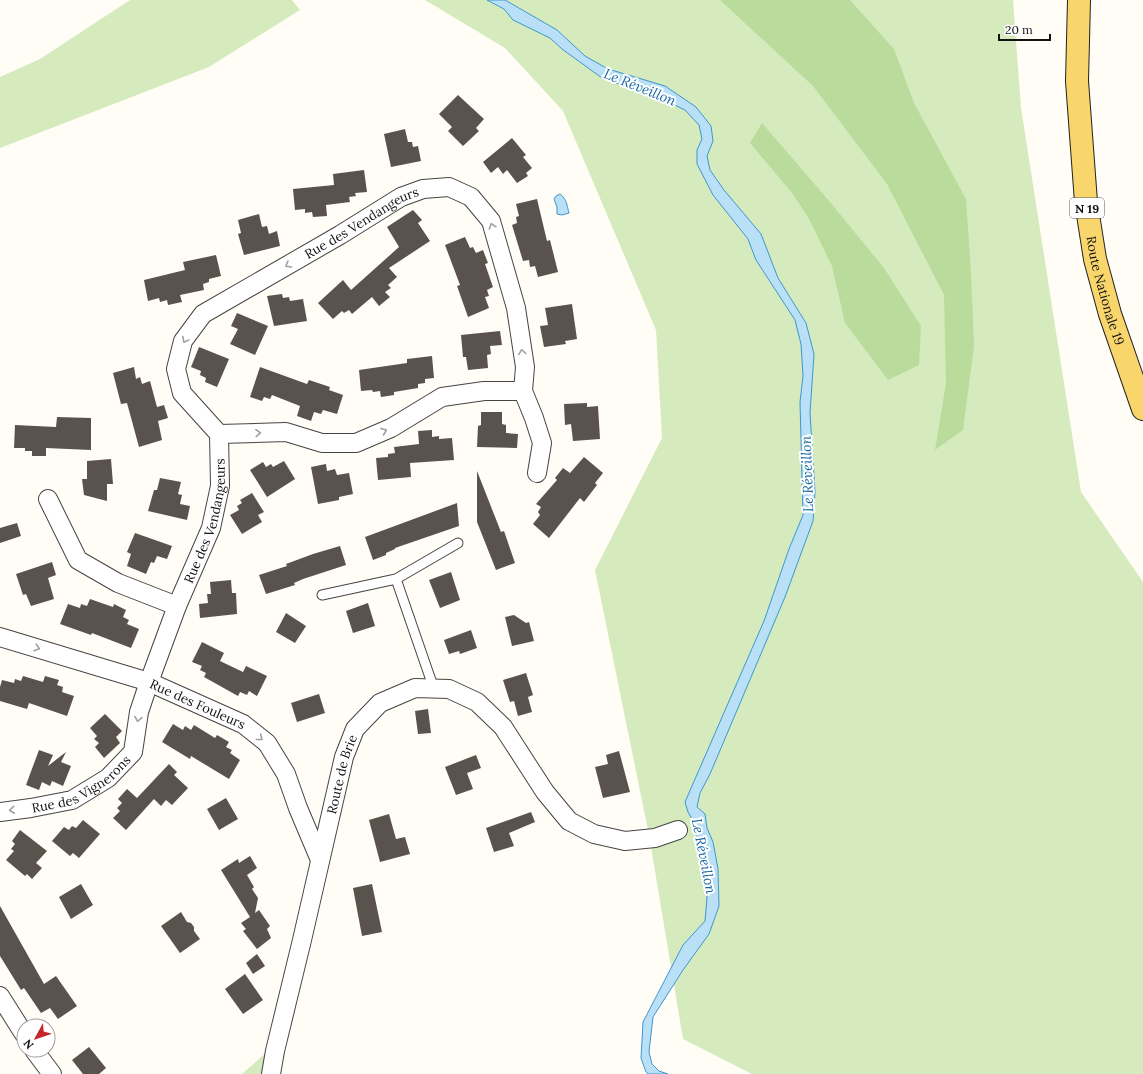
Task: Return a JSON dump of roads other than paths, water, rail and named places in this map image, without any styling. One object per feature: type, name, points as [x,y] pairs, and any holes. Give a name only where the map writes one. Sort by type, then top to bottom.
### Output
[{"type":"main road","name":"Route Nationale 19","points":[[1079,0],[1077,81],[1086,202],[1095,259],[1110,314],[1143,409]]},
{"type":"street","name":"Rue des Vendangeurs","points":[[149,682],[177,606],[211,528],[220,486],[220,434],[182,393],[176,369],[183,341],[203,314],[340,235],[400,197],[424,189],[449,187],[471,197],[491,221],[516,308],[524,367],[523,391],[542,443],[537,473]]},
{"type":"street","points":[[220,434],[286,432],[322,443],[356,443],[391,428],[442,397],[484,391],[523,391]]},
{"type":"street","points":[[48,499],[78,560],[118,583],[177,606]]},
{"type":"street","name":"Rue des Fouleurs","points":[[0,637],[149,682],[243,724],[267,743],[286,774],[298,808],[320,860]]},
{"type":"street","name":"Rue des Vignerons","points":[[0,812],[72,800],[108,778],[133,752],[139,712],[149,682]]},
{"type":"street","name":"Route de Brie","points":[[271,1074],[275,1051],[344,757],[356,729],[380,703],[415,688],[449,689],[477,702],[502,727],[545,792],[569,821],[594,834],[625,841],[655,838],[678,830]]},
{"type":"street","points":[[0,996],[16,1021]]},
{"type":"street","points":[[40,1058],[52,1074]]},
{"type":"lane","points":[[322,595],[396,579],[458,543]]},
{"type":"lane","points":[[396,579],[434,689]]},
{"type":"water","name":"Le Réveillon","points":[[487,0],[505,0],[557,30],[585,56],[608,69],[665,86],[696,107],[711,126],[713,141],[707,156],[710,170],[724,190],[761,234],[778,278],[806,323],[814,354],[810,413],[815,492],[813,521],[785,597],[710,774],[700,793],[697,807],[705,814],[707,828],[713,842],[718,869],[719,906],[709,934],[683,970],[653,1017],[649,1052],[652,1064],[659,1071],[668,1074],[648,1074],[646,1072],[641,1058],[643,1022],[683,945],[705,921],[707,898],[698,842],[692,819],[685,802],[764,621],[789,549],[803,515],[800,402],[803,376],[801,344],[795,320],[756,260],[748,239],[713,195],[697,164],[697,150],[702,139],[699,125],[685,110],[641,89],[624,86],[602,78],[562,49],[550,38],[513,20],[504,9]]},
{"type":"water","points":[[560,194],[565,200],[569,213],[562,215],[557,214],[557,207],[554,199]]}]
